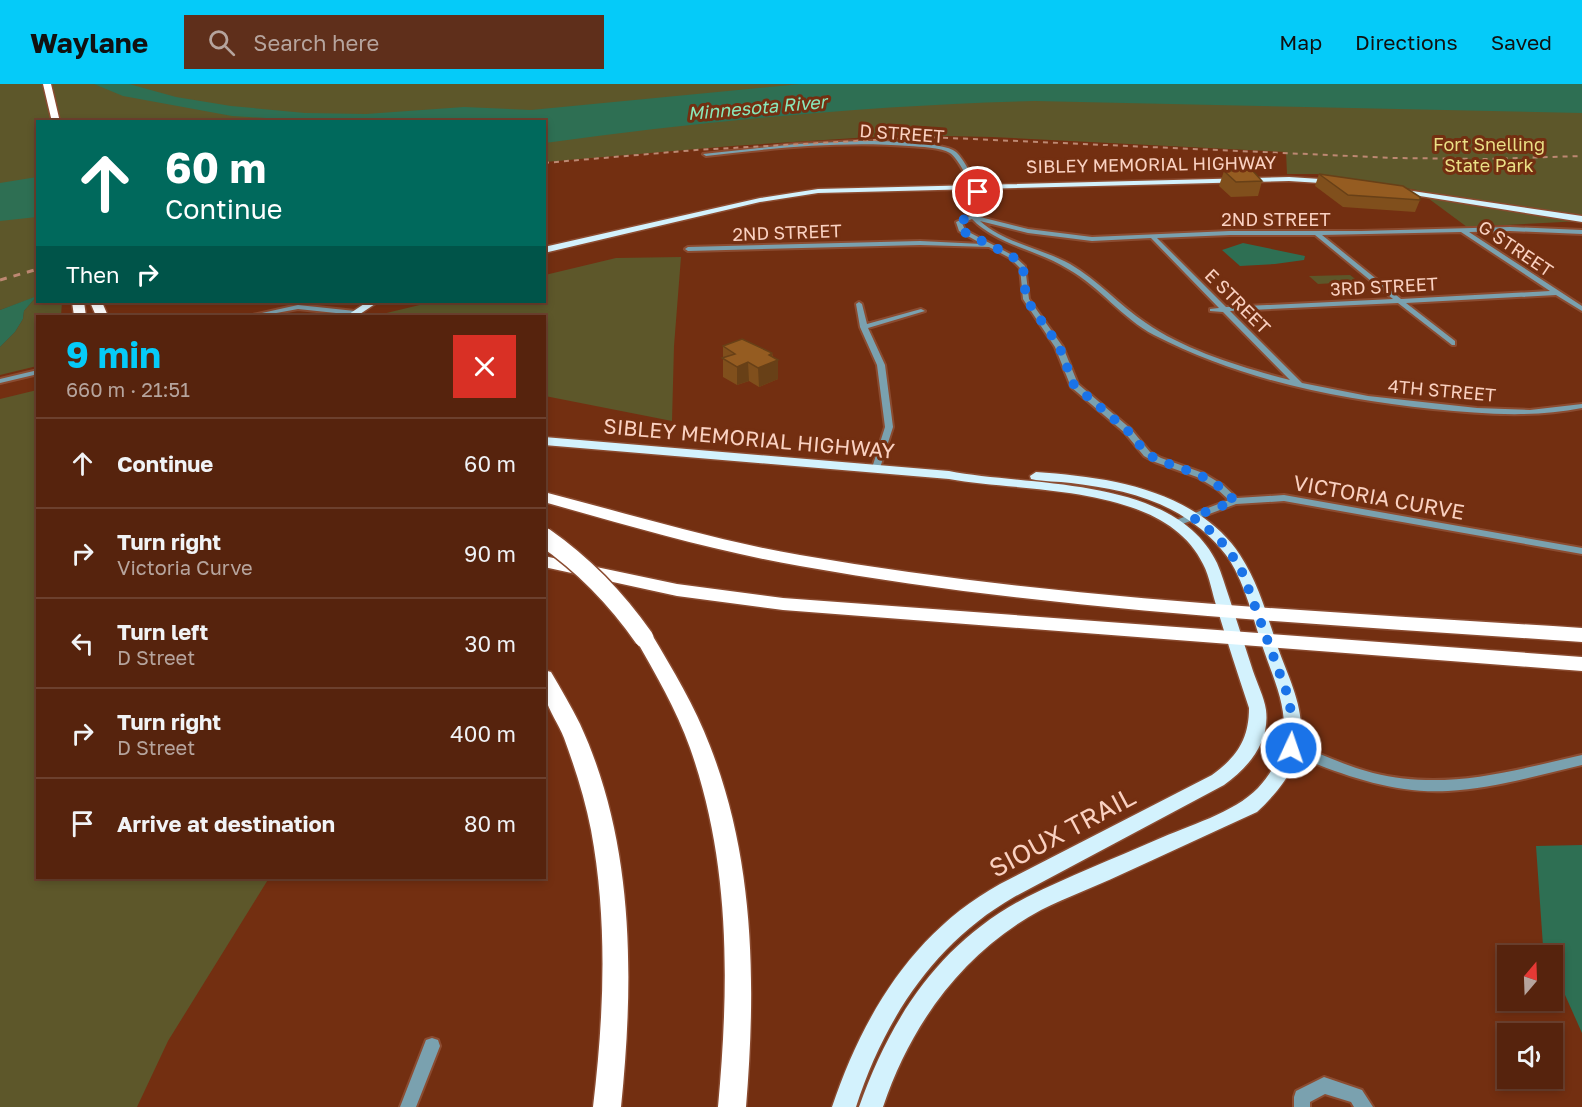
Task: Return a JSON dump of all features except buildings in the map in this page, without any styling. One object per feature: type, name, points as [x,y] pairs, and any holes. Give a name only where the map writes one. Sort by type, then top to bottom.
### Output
[{"type":"highway","points":[[47,84],[56,120]]},
{"type":"highway","points":[[546,498],[690,537],[869,572],[998,590],[1227,610],[1582,635]]},
{"type":"highway","points":[[546,538],[573,558],[611,594],[644,638],[679,695],[698,737],[722,815],[732,872],[738,950],[739,1007],[732,1107]]},
{"type":"highway","points":[[546,561],[677,590],[783,604],[1582,664]]},
{"type":"highway","points":[[546,681],[565,715],[585,767],[601,826],[609,871],[615,947],[615,1005],[607,1107]]},
{"type":"main road","name":"SIBLEY MEMORIAL HIGHWAY","points":[[546,250],[792,194],[846,189],[1289,179],[1342,182]]},
{"type":"main road","points":[[1386,189],[1582,219]]},
{"type":"main road","points":[[353,315],[371,303]]},
{"type":"main road","name":"SIBLEY MEMORIAL HIGHWAY","points":[[546,441],[949,475]]},
{"type":"main road","points":[[872,1107],[882,1075],[901,1032],[933,986],[973,944],[1015,914],[1034,904],[1250,807],[1277,779],[1287,764],[1291,748],[1291,706],[1259,612],[1234,556],[1214,533],[1192,517],[1151,496],[1102,483],[1070,478],[980,472],[949,475]]},
{"type":"main road","name":"SIOUX TRAIL","points":[[844,1107],[868,1044],[888,1006],[910,975],[944,937],[969,915],[998,896],[1218,780],[1237,766],[1249,752],[1256,734],[1257,708],[1227,610],[1204,553],[1192,539],[1147,508],[1109,495],[980,481],[949,475]]},
{"type":"street","name":"D STREET","points":[[706,154],[845,144],[937,148],[955,154],[975,186]]},
{"type":"street","points":[[975,186],[978,192],[972,211],[973,217],[959,222],[962,231],[1012,256],[1023,267],[1026,299],[1059,346],[1074,385],[1128,431],[1147,454],[1200,475],[1220,487],[1235,501]]},
{"type":"street","name":"2ND STREET","points":[[973,217],[1058,237],[1092,239],[1230,233],[1532,229],[1582,232]]},
{"type":"street","name":"4TH STREET","points":[[973,217],[984,229],[1047,255],[1083,274],[1138,322],[1222,362],[1300,386],[1368,400],[1522,413],[1582,406]]},
{"type":"street","name":"G STREET","points":[[1463,231],[1582,309]]},
{"type":"street","points":[[1316,233],[1452,344]]},
{"type":"street","name":"E STREET","points":[[1154,238],[1300,386]]},
{"type":"street","name":"2ND STREET","points":[[688,249],[920,243],[994,247]]},
{"type":"street","name":"3RD STREET","points":[[1212,310],[1557,293]]},
{"type":"street","points":[[859,304],[864,327],[881,365],[889,427],[876,468]]},
{"type":"street","points":[[257,315],[298,307],[353,315]]},
{"type":"street","points":[[864,327],[921,311]]},
{"type":"street","points":[[0,381],[36,372]]},
{"type":"street","name":"VICTORIA CURVE","points":[[1173,524],[1235,501],[1265,497],[1301,500],[1582,551]]},
{"type":"street","points":[[1256,734],[1376,779],[1428,786],[1461,785],[1582,760]]},
{"type":"street","points":[[408,1107],[432,1046]]},
{"type":"street","points":[[1302,1107],[1302,1097],[1324,1085],[1356,1096],[1365,1107]]},
{"type":"green space","name":"Fort Snelling State Park","points":[[0,84],[1582,84],[1582,221],[1467,227],[1417,190],[1317,174],[1287,174],[1286,152],[992,137],[902,135],[732,146],[546,162],[546,120],[36,120],[36,297],[0,310]]},
{"type":"green space","points":[[681,257],[674,346],[672,421],[546,396],[546,315],[378,315],[428,303],[546,303],[546,275],[616,258]]},
{"type":"green space","points":[[1350,275],[1368,289],[1345,290],[1336,283],[1318,284],[1309,276]]},
{"type":"green space","name":"Fort Snelling State Park","points":[[36,297],[36,303],[62,303],[61,315],[36,315],[36,366],[0,375],[0,347],[15,332],[23,319],[24,311]]},
{"type":"green space","points":[[36,390],[36,879],[268,879],[168,1041],[137,1107],[0,1107],[0,399]]},
{"type":"water","name":"Minnesota River","points":[[94,84],[129,84],[176,97],[231,106],[305,113],[366,114],[464,107],[531,110],[801,84],[1582,84],[1582,113],[1035,101],[912,106],[790,115],[546,143],[546,120],[299,120],[232,116],[123,96]]},
{"type":"water","points":[[36,177],[36,217],[0,221],[0,183]]},
{"type":"water","points":[[1243,243],[1305,256],[1304,260],[1240,266],[1222,250]]},
{"type":"water","points":[[36,296],[24,311],[23,319],[15,332],[0,347],[0,310]]},
{"type":"water","points":[[1582,845],[1582,1033],[1563,990],[1563,945],[1543,945],[1536,846]]},
{"type":"railway","points":[[546,163],[696,150],[927,137],[1395,158],[1487,159],[1582,156]]},
{"type":"railway","points":[[0,280],[36,270]]},
{"type":"route","points":[[978,192],[972,211],[973,217],[965,218],[959,222],[959,225],[962,231],[1012,256],[1023,267],[1026,299],[1059,346],[1074,385],[1128,431],[1147,454],[1200,475],[1220,487],[1235,501],[1218,505],[1192,517],[1223,542],[1234,556],[1243,574],[1259,612],[1291,706],[1293,730],[1291,748]]}]
